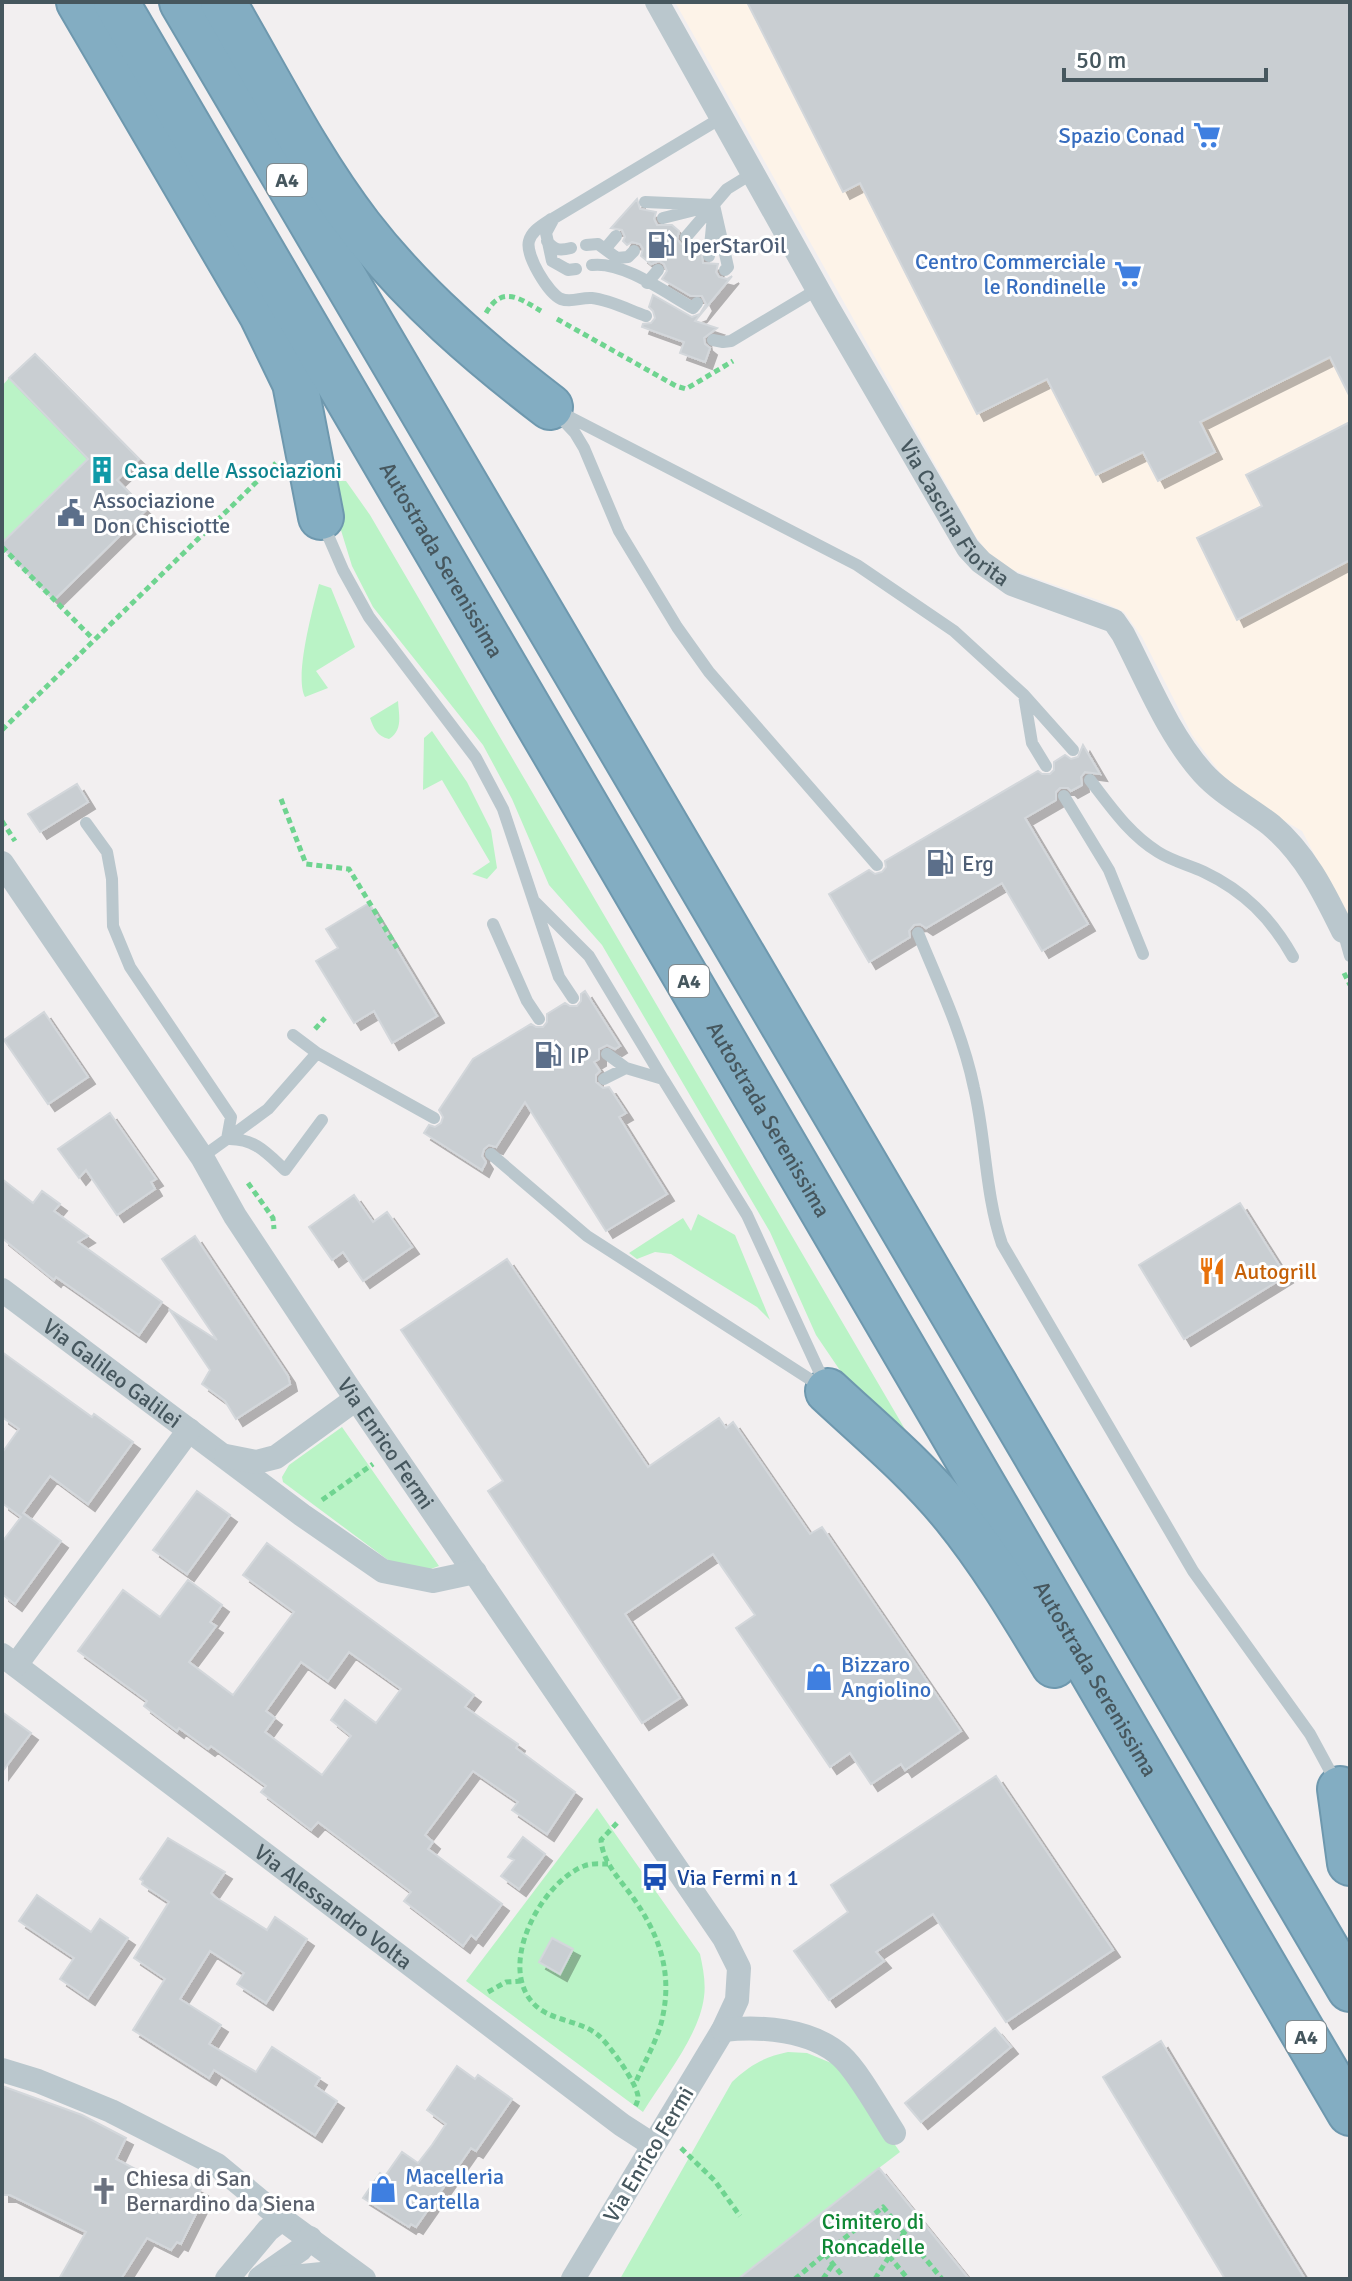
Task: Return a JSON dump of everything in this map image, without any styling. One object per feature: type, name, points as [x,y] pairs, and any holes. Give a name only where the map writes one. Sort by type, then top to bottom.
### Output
[{"type":"highway","points":[[79,2],[262,315],[295,383],[321,517]]},
{"type":"highway","name":"Autostrada Serenissima","points":[[116,2],[1350,2113]]},
{"type":"highway","name":"A4","points":[[182,2],[1350,1989]]},
{"type":"highway","points":[[223,2],[314,158],[358,225],[406,282],[481,351],[550,407]]},
{"type":"highway","points":[[828,1391],[899,1457],[954,1515],[1006,1585],[1178,1872],[1262,1960]]},
{"type":"highway","points":[[1340,1789],[1350,1863]]},
{"type":"street","name":"Via Cascina Fiorita","points":[[657,2],[968,548],[988,568],[1012,584],[1114,621],[1192,759],[1219,788],[1267,822],[1296,849],[1346,933]]},
{"type":"street","name":"Via Enrico Fermi","points":[[2,863],[202,1157],[235,1216],[356,1399],[724,1938],[739,1968],[737,2000],[723,2030],[573,2279]]},
{"type":"street","name":"Via Galileo Galilei","points":[[2,1290],[292,1508],[383,1571],[433,1581],[475,1572]]},
{"type":"street","points":[[292,1508],[272,1479],[271,1467],[276,1457],[356,1399]]},
{"type":"street","name":"Via Alessandro Volta","points":[[189,1430],[9,1660],[653,2145]]},
{"type":"street","name":"Via Galileo Galilei","points":[[221,1455],[256,1462],[276,1457]]},
{"type":"street","points":[[723,2030],[749,2027],[781,2031],[829,2047],[843,2058],[894,2133]]},
{"type":"street","points":[[2,2070],[111,2111],[217,2165],[282,2219],[364,2279]]},
{"type":"street","points":[[227,2279],[268,2230],[282,2219]]},
{"type":"street","points":[[258,2279],[300,2250],[310,2238]]},
{"type":"street","points":[[272,2279],[322,2274],[353,2279]]},
{"type":"lane","points":[[646,316],[598,299],[560,299],[552,292],[531,257],[528,245],[533,233],[554,218],[721,118]]},
{"type":"lane","points":[[686,237],[727,189],[753,173]]},
{"type":"lane","points":[[645,202],[714,205]]},
{"type":"lane","points":[[663,218],[714,205]]},
{"type":"lane","points":[[709,256],[714,205]]},
{"type":"lane","points":[[714,205],[728,267],[725,270]]},
{"type":"lane","points":[[554,218],[548,225],[547,241],[552,261],[568,270],[576,269]]},
{"type":"lane","points":[[605,249],[616,236]]},
{"type":"lane","points":[[547,241],[560,251],[571,248]]},
{"type":"lane","points":[[586,245],[598,244],[617,258],[628,257],[634,251]]},
{"type":"lane","points":[[592,265],[619,268],[647,283],[677,293],[693,308],[697,303]]},
{"type":"lane","points":[[647,283],[658,270]]},
{"type":"lane","points":[[713,340],[731,341],[818,289]]},
{"type":"lane","points":[[550,407],[857,565],[954,631],[1024,695],[1073,750]]},
{"type":"lane","points":[[550,407],[575,433],[584,448],[619,531],[677,627],[737,705],[877,865]]},
{"type":"lane","points":[[321,517],[343,570],[369,617],[476,758],[503,809],[559,977],[573,998]]},
{"type":"lane","points":[[1024,695],[1032,743],[1046,766]]},
{"type":"lane","points":[[1090,780],[1127,828],[1148,845],[1218,880],[1260,909],[1293,957]]},
{"type":"lane","points":[[1064,796],[1109,870],[1143,954]]},
{"type":"lane","points":[[86,823],[107,852],[112,879],[113,926],[130,967],[231,1117],[227,1139]]},
{"type":"lane","points":[[532,900],[589,956],[747,1215],[828,1391]]},
{"type":"lane","points":[[493,924],[527,1001],[539,1019]]},
{"type":"lane","points":[[918,933],[964,1045],[975,1090],[994,1221],[1002,1244],[1193,1571],[1310,1734],[1340,1789]]},
{"type":"lane","points":[[1346,933],[1350,956]]},
{"type":"lane","points":[[293,1035],[317,1053],[434,1118]]},
{"type":"lane","points":[[202,1157],[268,1109],[317,1053]]},
{"type":"lane","points":[[607,1054],[626,1068],[663,1079]]},
{"type":"lane","points":[[604,1079],[626,1068]]},
{"type":"lane","points":[[227,1139],[243,1139],[258,1145],[285,1170],[322,1120]]},
{"type":"lane","points":[[491,1154],[587,1236],[828,1391]]},
{"type":"path","points":[[481,325],[497,298],[514,297],[686,389],[737,359]]},
{"type":"path","points":[[2,730],[278,461]]},
{"type":"path","points":[[2,547],[93,639]]},
{"type":"path","points":[[281,799],[306,864],[349,869],[397,948]]},
{"type":"path","points":[[292,1508],[377,1461]]},
{"type":"path","points":[[622,1819],[601,1840],[608,1864],[635,1899],[657,1937],[667,1978],[663,2018],[635,2085]]},
{"type":"path","points":[[608,1864],[586,1865],[558,1882],[535,1913],[521,1948],[522,1981],[532,2002],[546,2012],[598,2035],[635,2085],[639,2098],[632,2111]]},
{"type":"path","points":[[473,2012],[489,1991],[506,1982],[522,1981]]},
{"type":"path","points":[[680,2148],[715,2181],[740,2216]]},
{"type":"path","points":[[795,2279],[883,2207],[942,2279]]},
{"type":"path","points":[[875,2279],[904,2233]]},
{"type":"path","points":[[825,2254],[841,2274]]},
{"type":"path","points":[[889,2256],[908,2279]]},
{"type":"path","points":[[823,2279],[833,2264]]},
{"type":"shaded area","points":[[675,2],[1350,2],[1350,922],[1302,831],[1245,798],[1224,778],[1192,735],[1142,637],[1124,612],[1007,568],[992,558],[976,537]]},
{"type":"green space","points":[[9,378],[88,459],[5,541],[2,538],[2,386]]},
{"type":"green space","points":[[336,481],[346,481],[370,515],[923,1460],[854,1391],[816,1335],[770,1232],[602,945],[549,885],[512,799],[483,745],[373,607],[352,566],[340,527]]},
{"type":"green space","points":[[319,584],[331,588],[355,647],[316,671],[328,688],[305,697],[302,687],[303,659]]},
{"type":"green space","points":[[398,701],[398,727],[389,739],[376,732],[370,718]]},
{"type":"green space","points":[[432,731],[467,782],[491,830],[497,868],[487,879],[472,874],[490,862],[442,780],[423,790],[424,738]]},
{"type":"green space","points":[[698,1214],[735,1235],[770,1320],[757,1307],[671,1254],[655,1252],[637,1259],[629,1253],[683,1218],[691,1231]]},
{"type":"green space","points":[[342,1427],[439,1566],[422,1572],[396,1566],[283,1482],[282,1477],[289,1465]]},
{"type":"green space","points":[[597,1808],[700,1954],[703,1970],[704,1997],[695,2027],[643,2112],[466,1981]]},
{"type":"green space","points":[[788,2052],[807,2053],[841,2067],[900,2152],[879,2168],[969,2279],[620,2279],[732,2082],[758,2062]]},
{"type":"building","name":"Centro Commerciale le Rondinelle","points":[[747,2],[1350,2],[1350,397],[1330,357],[1200,422],[1215,452],[1158,481],[1143,452],[1096,475],[1047,379],[977,414],[860,183],[843,192]]},
{"type":"building","points":[[637,199],[640,209],[656,212],[654,219],[657,225],[672,225],[679,231],[677,239],[681,244],[688,246],[693,243],[701,249],[703,263],[718,264],[716,272],[719,277],[727,279],[732,276],[695,321],[717,328],[704,338],[710,348],[705,362],[680,353],[684,342],[642,327],[655,318],[649,307],[653,295],[692,317],[700,314],[706,304],[702,296],[691,296],[662,279],[667,271],[664,264],[659,261],[651,264],[641,256],[643,249],[640,244],[632,242],[627,245],[623,241],[622,230],[611,228]]},
{"type":"building","name":"Casa delle Associazioni","points":[[35,354],[139,459],[117,480],[146,510],[54,600],[2,547],[2,543],[88,459],[9,378]]},
{"type":"building","points":[[1350,422],[1350,560],[1237,620],[1197,538],[1262,506],[1246,475]]},
{"type":"building","points":[[1083,745],[1100,774],[1085,772],[1081,777],[1082,785],[1071,791],[1060,788],[1056,792],[1056,800],[1025,818],[1088,924],[1042,951],[1002,883],[926,928],[920,924],[914,925],[909,931],[910,937],[869,962],[829,894],[869,870],[875,874],[882,872],[886,867],[885,861],[1038,771],[1050,774],[1054,770],[1054,762],[1065,755],[1071,759],[1078,757]]},
{"type":"building","points":[[77,784],[88,802],[40,832],[28,814]]},
{"type":"building","points":[[369,903],[437,1016],[392,1043],[374,1011],[354,1023],[316,961],[338,948],[326,929]]},
{"type":"building","points":[[585,991],[620,1046],[615,1049],[607,1045],[599,1049],[599,1059],[594,1062],[600,1071],[596,1082],[603,1088],[609,1087],[626,1113],[619,1117],[667,1194],[606,1231],[525,1102],[496,1147],[489,1145],[484,1149],[482,1156],[486,1162],[482,1170],[424,1133],[429,1125],[435,1127],[441,1123],[443,1117],[439,1110],[473,1059],[531,1024],[543,1027],[547,1014],[565,1003],[577,1006]]},
{"type":"building","points":[[44,1012],[88,1077],[48,1104],[4,1040]]},
{"type":"building","points":[[110,1113],[156,1179],[151,1182],[155,1189],[117,1215],[86,1170],[79,1178],[58,1149]]},
{"type":"building","points":[[2,1179],[33,1203],[42,1191],[60,1204],[54,1211],[88,1236],[78,1242],[162,1302],[139,1335],[56,1277],[54,1280],[2,1238]]},
{"type":"building","points":[[354,1195],[373,1222],[387,1212],[412,1247],[363,1281],[343,1252],[332,1260],[309,1227]]},
{"type":"building","name":"Autogrill","points":[[1240,1203],[1286,1276],[1184,1339],[1139,1265]]},
{"type":"building","points":[[195,1236],[288,1376],[290,1384],[236,1419],[225,1401],[202,1384],[210,1370],[169,1309],[217,1340],[162,1259]]},
{"type":"building","points":[[507,1259],[648,1467],[719,1418],[726,1428],[733,1422],[810,1534],[822,1527],[961,1731],[905,1770],[901,1764],[871,1784],[850,1753],[830,1767],[736,1628],[755,1615],[713,1554],[625,1614],[680,1698],[642,1723],[488,1491],[503,1481],[401,1330]]},
{"type":"building","points":[[2,1352],[92,1417],[94,1414],[133,1442],[88,1504],[50,1476],[23,1513],[61,1541],[15,1604],[2,1594],[2,1542],[21,1517],[2,1503],[2,1453],[19,1429],[2,1417]]},
{"type":"building","points":[[197,1491],[230,1515],[187,1574],[153,1550]]},
{"type":"building","points":[[267,1543],[474,1695],[465,1707],[518,1744],[516,1748],[575,1792],[547,1834],[512,1810],[518,1802],[473,1771],[425,1835],[433,1842],[428,1849],[502,1904],[476,1939],[471,1935],[463,1946],[404,1901],[411,1892],[318,1822],[311,1830],[261,1792],[266,1786],[211,1746],[208,1749],[179,1728],[177,1731],[144,1706],[147,1701],[78,1651],[123,1590],[160,1617],[188,1580],[222,1605],[210,1622],[216,1626],[189,1662],[233,1695],[294,1612],[243,1575]],"holes":[[[349,1652],[401,1689],[376,1723],[345,1700],[331,1720],[351,1736],[322,1775],[265,1732],[275,1718],[266,1711],[301,1662],[328,1681]]]},
{"type":"building","points":[[2,1712],[31,1733],[2,1772]]},
{"type":"building","points":[[996,1776],[1113,1950],[1006,2022],[933,1914],[876,1952],[884,1961],[829,2000],[794,1951],[848,1912],[831,1885]]},
{"type":"building","points":[[523,1837],[545,1854],[519,1889],[501,1876],[514,1860],[508,1857]]},
{"type":"building","points":[[168,1838],[225,1872],[211,1893],[215,1897],[267,1930],[275,1917],[307,1939],[266,2003],[237,1984],[244,1973],[210,1951],[180,1999],[221,2025],[209,2044],[256,2072],[272,2047],[320,2078],[315,2086],[337,2101],[315,2135],[214,2070],[209,2078],[133,2030],[165,1979],[134,1958],[169,1902],[142,1884],[140,1879]]},
{"type":"building","points":[[37,1895],[91,1932],[100,1919],[128,1938],[88,1998],[60,1979],[74,1958],[19,1921]]},
{"type":"building","points":[[552,1938],[573,1949],[560,1974],[539,1962]]},
{"type":"building","points":[[995,2028],[1011,2047],[921,2122],[905,2103]]},
{"type":"building","points":[[1161,2041],[1305,2279],[1225,2279],[1103,2077]]},
{"type":"building","points":[[457,2066],[475,2079],[478,2075],[512,2099],[476,2151],[471,2148],[416,2227],[411,2224],[409,2227],[363,2198],[380,2173],[385,2176],[402,2152],[418,2163],[432,2145],[446,2124],[427,2110]]},
{"type":"building","points":[[2,2086],[82,2115],[126,2138],[116,2159],[172,2188],[173,2185],[178,2187],[182,2179],[201,2189],[197,2197],[203,2200],[181,2244],[177,2242],[171,2250],[147,2238],[121,2279],[59,2279],[86,2232],[10,2195],[2,2195]]},
{"type":"building","name":"Cimitero di Roncadelle","points":[[879,2168],[969,2279],[738,2279]]},
{"type":"place","name":"Spazio Conad","points":[[1207,135]]},
{"type":"place","name":"IperStarOil","points":[[661,245]]},
{"type":"place","name":"Centro Commerciale le Rondinelle","points":[[1128,274]]},
{"type":"place","name":"Casa delle Associazioni","points":[[102,470]]},
{"type":"place","name":"Associazione Don Chisciotte","points":[[71,513]]},
{"type":"place","name":"Erg","points":[[940,863]]},
{"type":"place","name":"IP","points":[[548,1055]]},
{"type":"place","name":"Autogrill","points":[[1212,1271]]},
{"type":"place","name":"Bizzaro Angiolino","points":[[819,1677]]},
{"type":"place","name":"Via Fermi n 1","points":[[655,1877]]},
{"type":"place","name":"Macelleria Cartella","points":[[383,2189]]},
{"type":"place","name":"Chiesa di San Bernardino da Siena","points":[[104,2191]]}]
